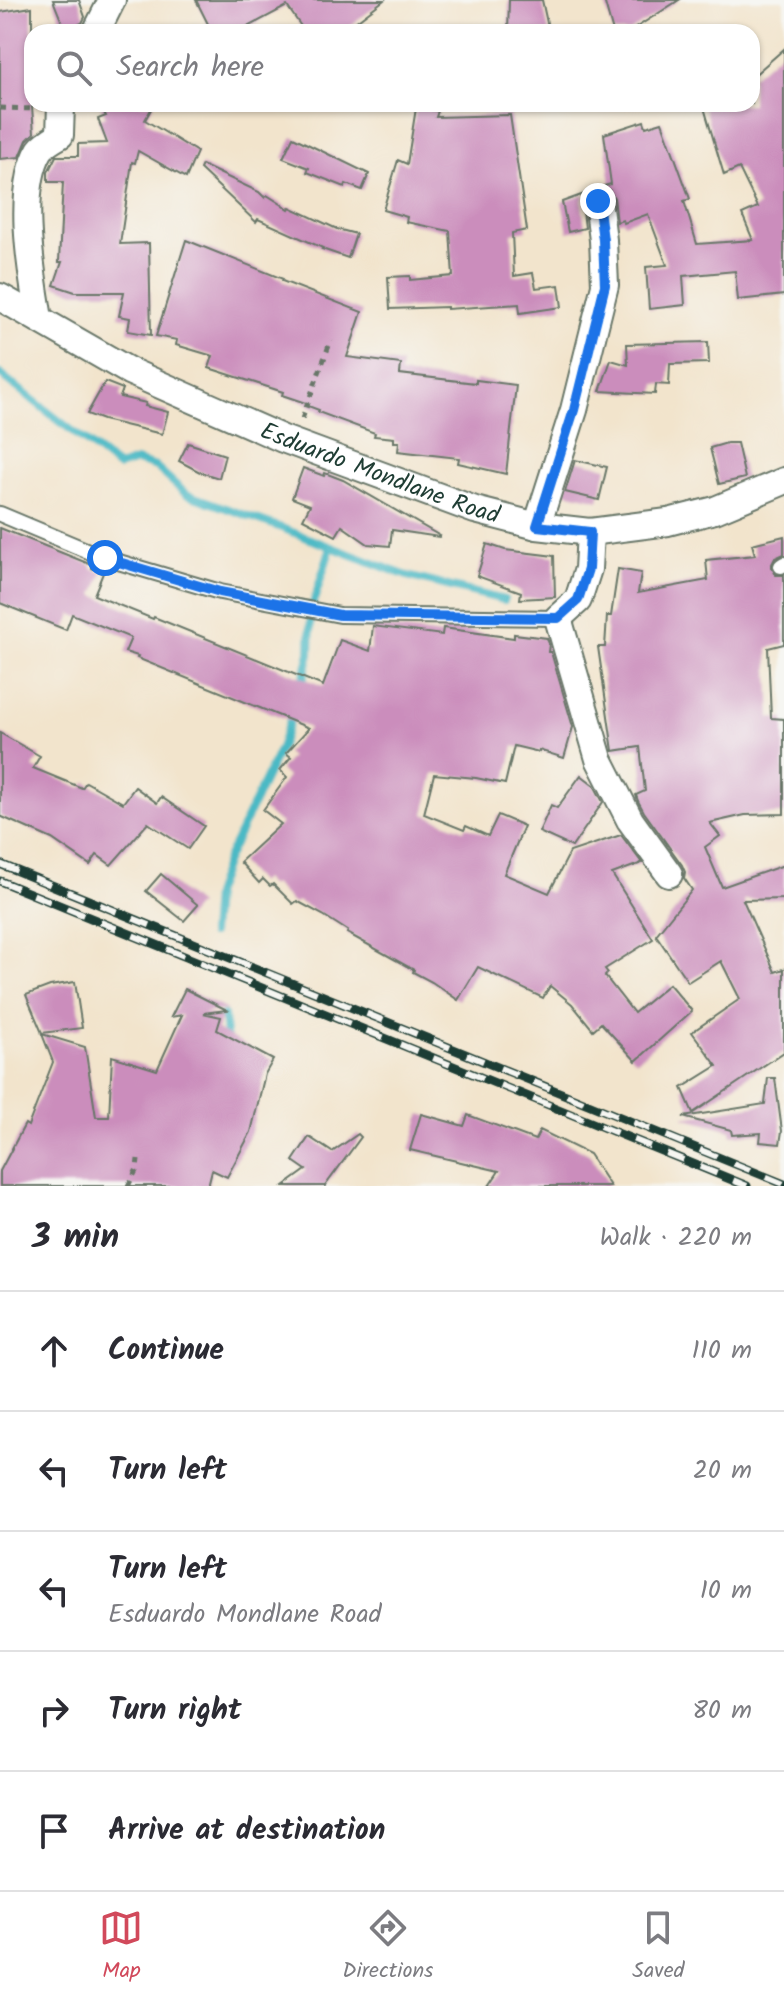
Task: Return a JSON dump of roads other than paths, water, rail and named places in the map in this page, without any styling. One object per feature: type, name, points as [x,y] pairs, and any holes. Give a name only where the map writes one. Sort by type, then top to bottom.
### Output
[{"type":"street","points":[[100,24],[112,0]]},
{"type":"street","points":[[39,319],[28,253],[30,177],[41,148],[60,135],[60,112]]},
{"type":"street","points":[[537,526],[574,410],[605,285],[598,201]]},
{"type":"street","name":"Esduardo Mondlane Road","points":[[0,297],[129,371],[293,443],[475,510],[537,526],[590,532],[668,522],[715,510],[784,481]]},
{"type":"street","points":[[590,532],[588,569],[578,600],[558,618],[599,759],[630,820],[669,874]]},
{"type":"lane","points":[[0,514],[120,562],[220,592],[340,615],[558,618]]},
{"type":"waterway","points":[[0,374],[118,467],[136,461],[156,467],[186,494],[407,576],[504,600]]},
{"type":"waterway","points":[[301,687],[310,653],[311,610],[331,547]]},
{"type":"waterway","points":[[211,934],[214,895],[226,861],[280,748],[293,711]]},
{"type":"waterway","points":[[224,1015],[227,1043]]},
{"type":"railway","points":[[0,864],[784,1184]]},
{"type":"railway","points":[[0,881],[747,1186]]}]
